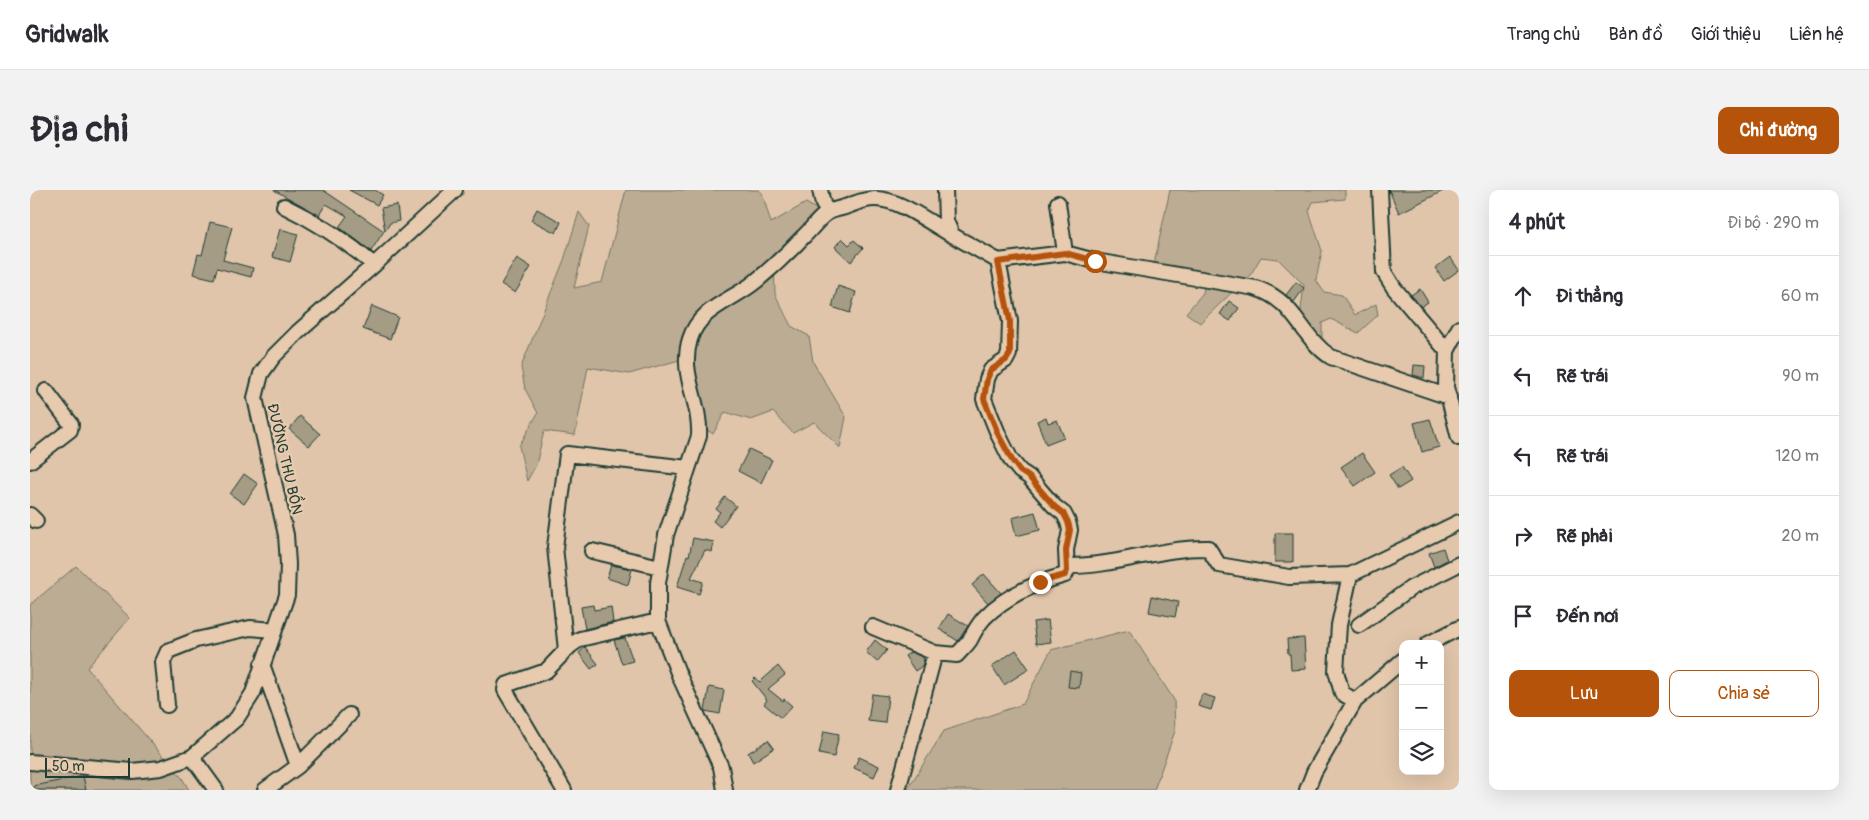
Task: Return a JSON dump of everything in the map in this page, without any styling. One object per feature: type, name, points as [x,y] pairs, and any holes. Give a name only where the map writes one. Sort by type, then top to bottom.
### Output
[{"type":"street","name":"ĐƯỜNG THU BỒN","points":[[192,758],[237,718],[253,693],[287,595],[288,564],[286,535],[255,398],[261,374],[273,357],[298,332],[455,190]]},
{"type":"street","points":[[820,190],[823,204],[828,212]]},
{"type":"street","points":[[945,190],[946,221],[952,235]]},
{"type":"street","points":[[1380,190],[1384,272],[1447,351]]},
{"type":"street","points":[[725,790],[721,767],[679,676],[658,621],[660,567],[674,509],[699,436],[700,425],[687,375],[686,354],[690,337],[701,320],[713,308],[751,286],[772,268],[828,212],[864,201],[881,200],[909,210],[998,262],[1065,253],[1095,261],[1263,290],[1285,304],[1322,350],[1331,357],[1448,398]]},
{"type":"street","points":[[1058,203],[1065,253]]},
{"type":"street","points":[[284,206],[316,222],[352,246],[374,265]]},
{"type":"street","points":[[873,627],[935,653],[957,655],[985,617],[1002,602],[1030,585],[1065,575],[1067,571],[1066,550],[1070,530],[1068,522],[1064,514],[1054,506],[1029,477],[1020,471],[1012,460],[999,436],[984,399],[987,379],[991,370],[1006,360],[1010,354],[1009,315],[998,262]]},
{"type":"street","points":[[1459,328],[1447,351],[1446,386],[1459,438]]},
{"type":"street","points":[[30,461],[70,430],[71,424],[46,391]]},
{"type":"street","points":[[566,650],[555,547],[567,454],[688,468]]},
{"type":"street","points":[[1067,566],[1085,566],[1171,550],[1208,548],[1219,565],[1289,577],[1350,575],[1459,522]]},
{"type":"street","points":[[592,551],[598,554],[660,567]]},
{"type":"street","points":[[1359,625],[1411,588],[1459,564]]},
{"type":"street","points":[[1350,575],[1339,625],[1336,671],[1342,692],[1355,700]]},
{"type":"street","points":[[564,790],[505,690],[506,685],[546,671],[566,650],[580,639],[658,621]]},
{"type":"street","points":[[167,706],[163,662],[168,651],[196,640],[250,628],[274,630]]},
{"type":"street","points":[[1436,640],[1459,628]]},
{"type":"street","points":[[898,790],[935,653]]},
{"type":"street","points":[[1307,790],[1314,772],[1355,700],[1399,663]]},
{"type":"street","points":[[262,664],[298,766]]},
{"type":"street","points":[[265,790],[298,766],[349,715]]},
{"type":"street","points":[[30,762],[132,771],[161,768],[192,758],[216,790]]},
{"type":"shaded area","points":[[626,190],[758,190],[762,193],[771,223],[806,203],[818,210],[774,260],[775,294],[791,326],[809,336],[813,362],[846,417],[840,448],[814,422],[793,433],[773,412],[751,420],[725,412],[713,434],[697,423],[683,359],[629,374],[588,367],[575,435],[544,431],[536,465],[527,481],[519,446],[538,413],[525,389],[521,367],[564,260],[579,212],[589,226],[574,288],[602,282]]},
{"type":"shaded area","points":[[1170,190],[1345,190],[1345,199],[1313,202],[1309,211],[1322,251],[1316,280],[1324,292],[1342,295],[1355,315],[1376,304],[1378,315],[1358,333],[1331,319],[1322,323],[1322,341],[1306,345],[1299,326],[1304,285],[1278,259],[1261,257],[1251,274],[1200,323],[1186,313],[1203,293],[1205,280],[1155,275],[1155,259]]},
{"type":"shaded area","points":[[76,566],[130,618],[87,668],[182,778],[189,790],[30,790],[30,605]]},
{"type":"shaded area","points":[[1129,630],[1174,700],[1175,731],[1154,790],[907,790],[944,731],[1023,704],[1051,650]]},
{"type":"building","points":[[274,190],[323,190],[384,231],[371,251],[339,227],[347,216],[326,204],[319,215]]},
{"type":"building","points":[[349,190],[375,190],[383,195],[377,205]]},
{"type":"building","points":[[1389,190],[1445,190],[1399,213]]},
{"type":"building","points":[[397,205],[399,221],[390,223],[385,231],[381,208]]},
{"type":"building","points":[[537,209],[561,222],[556,233],[531,220]]},
{"type":"building","points":[[210,222],[232,227],[223,260],[253,268],[251,277],[217,268],[214,279],[193,274],[198,254],[202,255]]},
{"type":"building","points":[[280,229],[298,234],[290,262],[272,257]]},
{"type":"building","points":[[842,238],[849,245],[854,240],[863,248],[851,262],[835,247]]},
{"type":"building","points":[[1450,257],[1459,270],[1444,281],[1435,268]]},
{"type":"building","points":[[517,258],[531,267],[515,293],[501,284]]},
{"type":"building","points":[[1296,282],[1304,288],[1294,302],[1286,295]]},
{"type":"building","points":[[838,286],[856,292],[850,313],[832,307]]},
{"type":"building","points":[[1420,289],[1428,302],[1421,307],[1411,295]]},
{"type":"building","points":[[1229,301],[1239,308],[1230,321],[1220,314]]},
{"type":"building","points":[[372,306],[398,317],[390,339],[363,329]]},
{"type":"building","points":[[1414,365],[1425,366],[1424,378],[1413,375]]},
{"type":"building","points":[[300,416],[320,434],[309,446],[289,429]]},
{"type":"building","points":[[1046,417],[1048,423],[1057,420],[1064,437],[1046,444],[1037,421]]},
{"type":"building","points":[[1430,419],[1439,447],[1422,452],[1414,423]]},
{"type":"building","points":[[749,449],[772,460],[761,483],[738,471]]},
{"type":"building","points":[[1362,453],[1375,472],[1355,486],[1341,467]]},
{"type":"building","points":[[1402,467],[1411,481],[1398,489],[1389,475]]},
{"type":"building","points":[[244,474],[258,484],[244,504],[230,494]]},
{"type":"building","points":[[725,497],[736,506],[720,527],[713,521],[720,512],[716,509]]},
{"type":"building","points":[[1035,512],[1040,530],[1016,536],[1012,518]]},
{"type":"building","points":[[1275,533],[1293,533],[1293,562],[1275,562]]},
{"type":"building","points":[[693,538],[714,542],[712,552],[705,550],[691,578],[703,582],[699,594],[677,587],[687,555],[689,556]]},
{"type":"building","points":[[1443,548],[1447,560],[1434,567],[1429,553]]},
{"type":"building","points":[[611,565],[632,569],[628,585],[607,578]]},
{"type":"building","points":[[984,574],[1001,593],[988,603],[972,585]]},
{"type":"building","points":[[1152,596],[1178,602],[1175,617],[1149,612]]},
{"type":"building","points":[[593,605],[594,610],[611,607],[613,622],[585,629],[581,607]]},
{"type":"building","points":[[948,614],[968,626],[958,641],[939,629]]},
{"type":"building","points":[[1048,620],[1051,642],[1036,644],[1033,622]]},
{"type":"building","points":[[625,638],[633,661],[622,664],[614,640]]},
{"type":"building","points":[[1304,638],[1306,669],[1291,670],[1287,639]]},
{"type":"building","points":[[875,640],[887,650],[877,662],[866,652]]},
{"type":"building","points":[[585,647],[598,664],[591,669],[579,653]]},
{"type":"building","points":[[1016,650],[1029,669],[1004,685],[992,666]]},
{"type":"building","points":[[911,652],[922,657],[924,660],[922,666],[915,671],[905,656]]},
{"type":"building","points":[[778,666],[785,675],[768,689],[792,706],[781,718],[764,704],[767,700],[752,681],[755,678],[760,682]]},
{"type":"building","points":[[1070,671],[1081,673],[1079,688],[1068,687]]},
{"type":"building","points":[[709,687],[724,690],[720,714],[705,711]]},
{"type":"building","points":[[872,694],[888,696],[885,723],[868,721]]},
{"type":"building","points":[[1202,694],[1215,698],[1211,710],[1198,706]]},
{"type":"building","points":[[824,731],[839,734],[834,757],[819,754]]},
{"type":"building","points":[[768,740],[774,748],[753,762],[748,753]]},
{"type":"building","points":[[859,757],[879,766],[874,777],[854,768]]},
{"type":"building","points":[[83,776],[86,790],[35,790],[34,786]]},
{"type":"route","points":[[1040,582],[1065,575],[1067,571],[1066,550],[1070,530],[1064,514],[1054,506],[1029,477],[1020,471],[1012,460],[999,436],[984,399],[987,379],[991,370],[1006,360],[1010,354],[1010,321],[998,262],[1065,253],[1095,261]]}]
